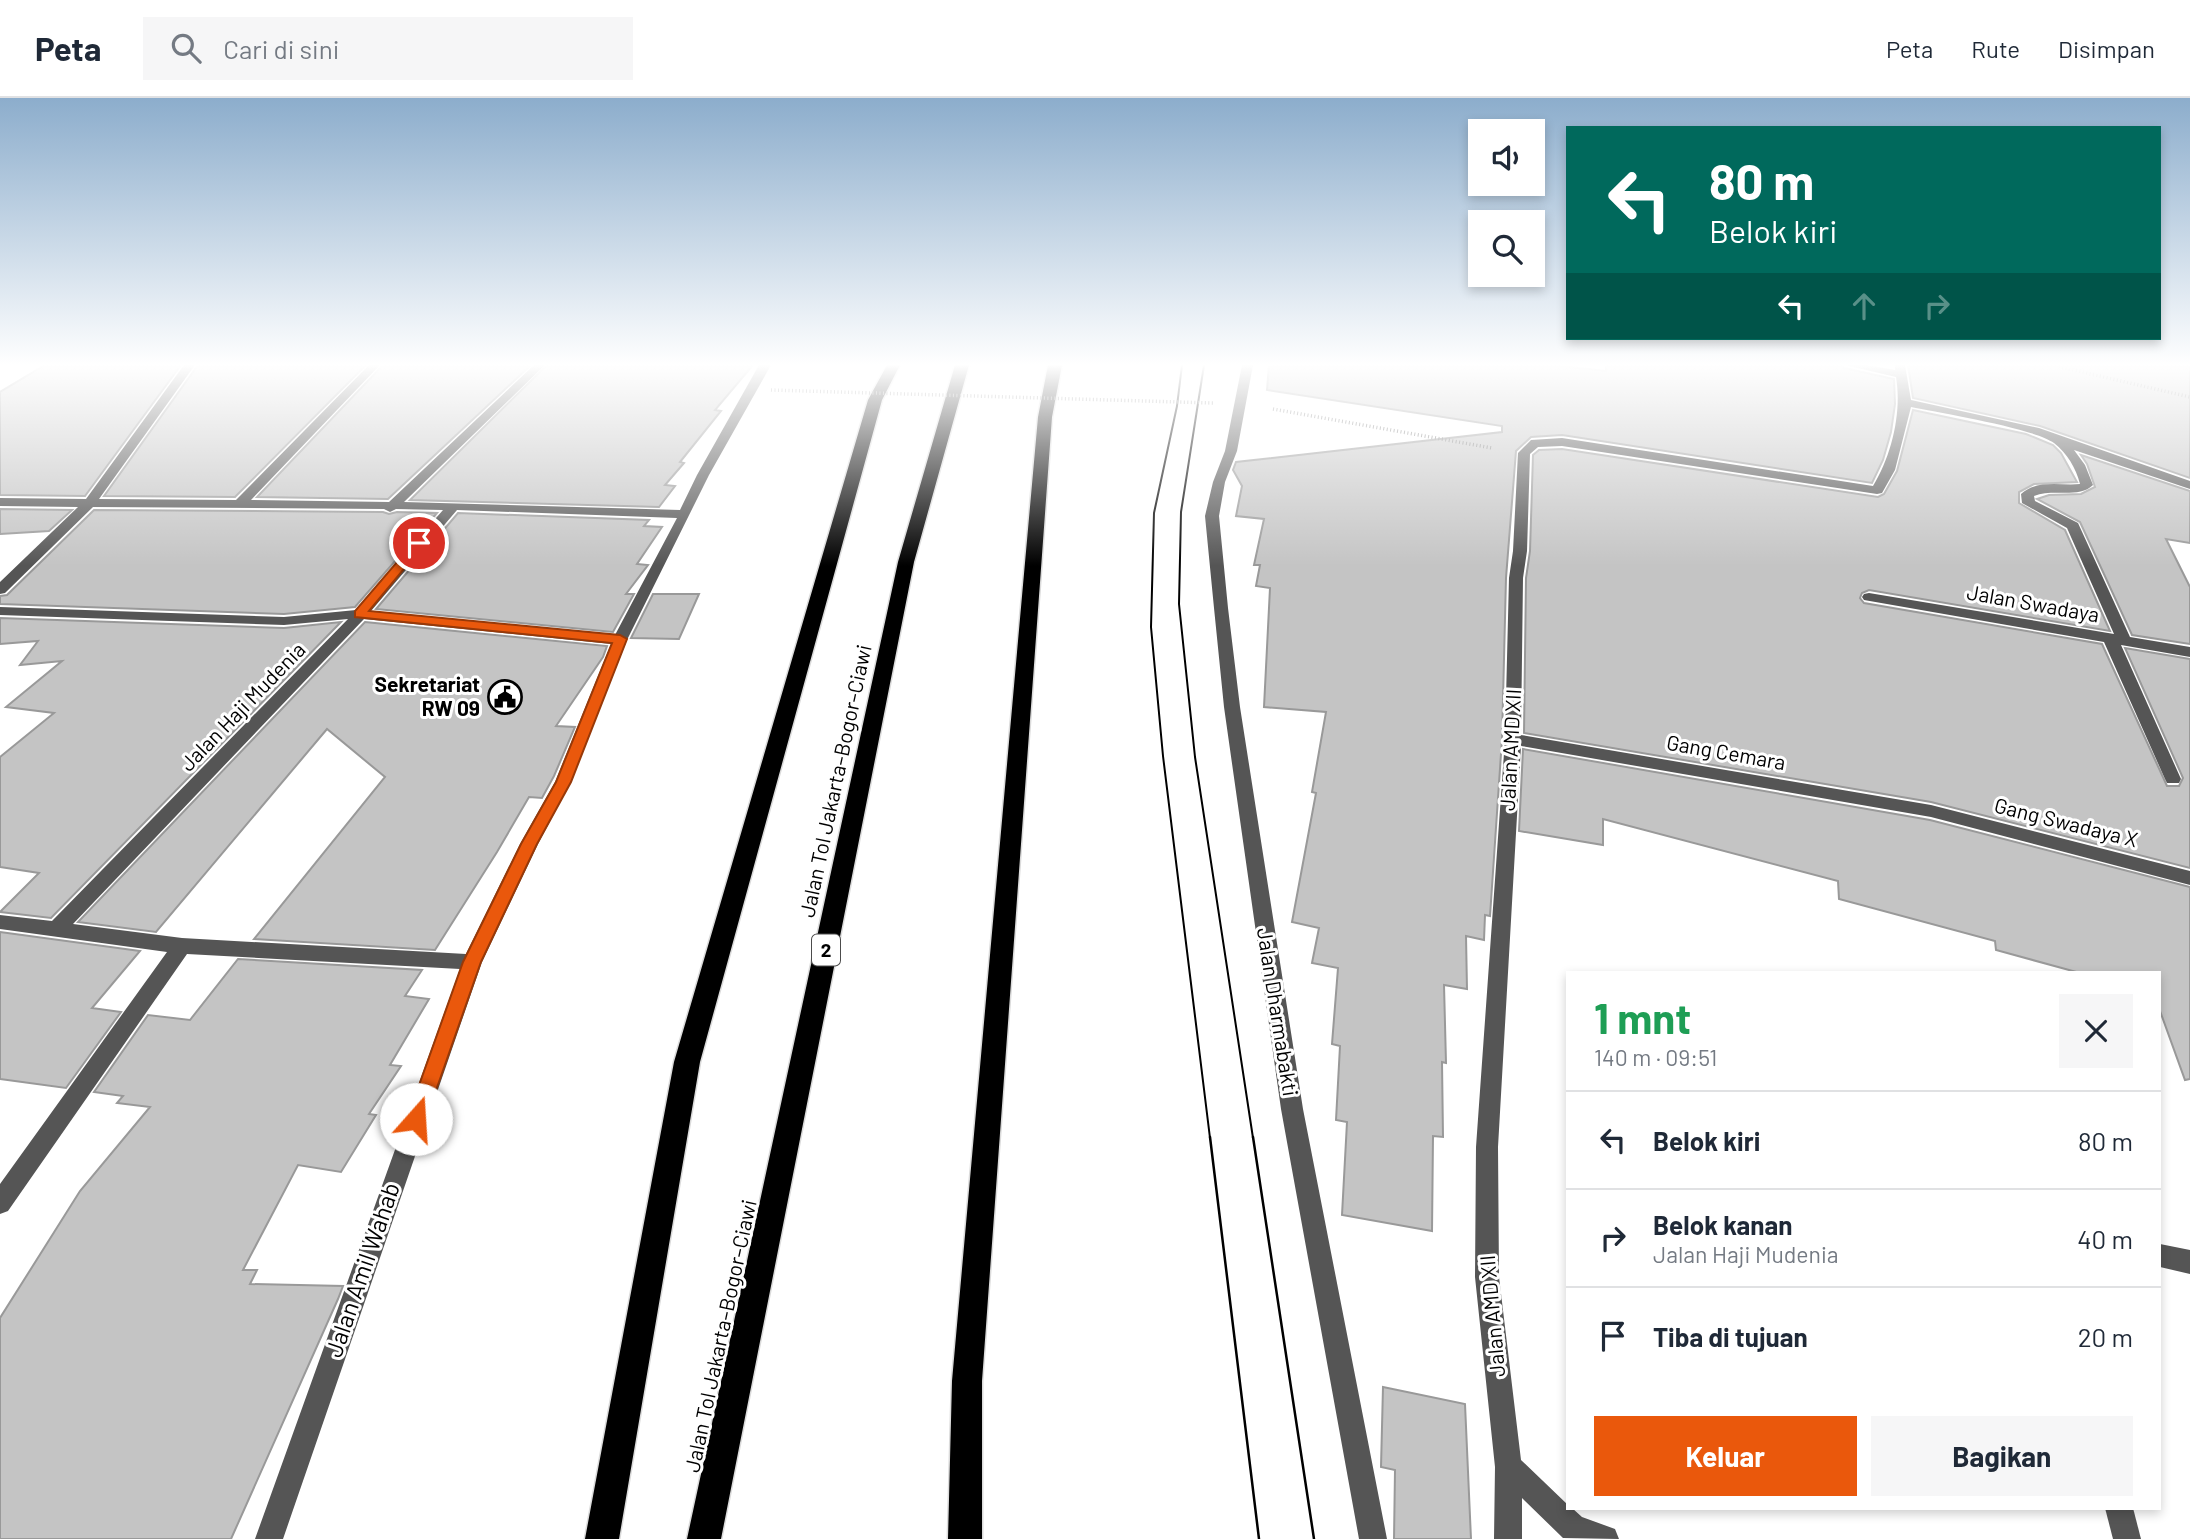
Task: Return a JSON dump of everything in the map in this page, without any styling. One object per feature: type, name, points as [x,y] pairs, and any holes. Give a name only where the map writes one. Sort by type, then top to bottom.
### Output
[{"type":"highway","points":[[602,1539],[687,1062],[866,432]]},
{"type":"highway","name":"Jalan Tol Jakarta–Bogor–Ciawi","points":[[704,1539],[906,562],[943,432]]},
{"type":"highway","points":[[965,1539],[970,1353],[1044,432]]},
{"type":"street","points":[[0,590],[91,501],[141,432]]},
{"type":"street","points":[[240,504],[310,432]]},
{"type":"street","points":[[390,508],[469,432]]},
{"type":"street","name":"Jalan Amil Wahab","points":[[269,1539],[472,962],[529,844],[563,782],[620,639],[727,432]]},
{"type":"street","name":"Jalan Dharmabakti","points":[[1235,432],[1212,516],[1221,608],[1258,890],[1292,1109],[1373,1539]]},
{"type":"street","points":[[1524,453],[1535,443],[1562,442],[1876,490],[1882,486],[1889,470],[1898,432]]},
{"type":"street","points":[[2039,432],[2190,485]]},
{"type":"street","points":[[2055,438],[2069,450],[2087,485],[2080,489],[2060,486],[2040,488],[2027,494],[2029,503],[2073,526],[2173,779]]},
{"type":"street","name":"Jalan AMD XII","points":[[1508,1539],[1508,1467],[1487,1278],[1487,1188],[1513,739],[1516,578],[1520,551],[1524,453]]},
{"type":"street","points":[[0,502],[453,507],[685,514]]},
{"type":"street","name":"Jalan Haji Mudenia","points":[[56,930],[337,641],[453,507]]},
{"type":"street","name":"Jalan Swadaya","points":[[1869,597],[2190,652]]},
{"type":"street","points":[[0,611],[284,621],[359,614],[620,639]]},
{"type":"street","name":"Gang Cemara","points":[[1513,739],[1931,811]]},
{"type":"street","name":"Gang Swadaya X","points":[[1931,811],[2190,878]]},
{"type":"street","points":[[0,922],[182,946],[472,962]]},
{"type":"street","points":[[0,1203],[182,946]]},
{"type":"street","points":[[2161,1256],[2190,1262]]},
{"type":"street","points":[[1508,1467],[1573,1528],[1605,1539]]},
{"type":"street","points":[[2120,1510],[2127,1539]]},
{"type":"path","points":[[1406,432],[1524,453]]},
{"type":"building","points":[[0,432],[132,432],[85,496],[0,495]]},
{"type":"building","points":[[150,432],[299,432],[235,497],[104,496]]},
{"type":"building","points":[[319,432],[459,432],[388,499],[257,497]]},
{"type":"building","points":[[479,432],[704,432],[680,462],[684,463],[665,485],[675,486],[659,507],[410,500]]},
{"type":"building","points":[[1500,432],[1891,432],[1883,460],[1872,483],[1562,435],[1531,437],[1516,451],[1506,578],[1502,739],[1490,916],[1485,915],[1484,940],[1466,936],[1467,989],[1444,985],[1446,1063],[1442,1062],[1443,1137],[1433,1136],[1432,1231],[1342,1215],[1347,1122],[1336,1120],[1340,1046],[1332,1044],[1338,968],[1312,963],[1319,928],[1292,922],[1316,793],[1312,792],[1326,712],[1264,707],[1270,588],[1256,586],[1260,565],[1254,565],[1264,519],[1236,516],[1242,486],[1233,470],[1236,462]]},
{"type":"building","points":[[1907,432],[2018,432],[2053,445],[2061,453],[2077,482],[2034,484],[2019,492],[2019,503],[2065,530],[2110,631],[1869,590],[1862,593],[1860,598],[1864,603],[2102,644],[2167,786],[2179,786],[2183,778],[2125,648],[2190,659],[2190,868],[1931,802],[1524,733],[1526,578],[1530,551],[1533,455],[1539,450],[1562,449],[1878,497],[1884,494],[1897,471]]},
{"type":"building","points":[[2058,432],[2190,432],[2190,478]]},
{"type":"building","points":[[2081,455],[2190,491],[2190,543],[2166,539],[2190,587],[2190,644],[2132,635],[2080,522],[2037,499],[2049,495],[2081,494],[2095,487]]},
{"type":"building","points":[[0,509],[72,510],[49,531],[0,534]]},
{"type":"building","points":[[94,510],[437,513],[355,607],[284,614],[0,604],[0,596],[7,595]]},
{"type":"building","points":[[458,513],[649,520],[644,526],[662,527],[637,564],[648,565],[626,594],[634,594],[613,632],[376,609]]},
{"type":"building","points":[[653,594],[699,594],[679,639],[631,638]]},
{"type":"building","points":[[0,618],[284,628],[341,622],[51,918],[0,912],[39,873],[0,867],[0,757],[54,713],[6,707],[62,661],[20,665],[38,641],[0,644]]},
{"type":"building","points":[[365,622],[607,646],[603,657],[556,726],[575,727],[542,798],[529,797],[435,950],[254,939],[385,777],[327,729],[156,932],[78,922]]},
{"type":"building","points":[[1523,749],[1930,820],[2190,887],[2190,1079],[2185,1080],[2161,1014],[2161,971],[2073,971],[1996,950],[1995,941],[1839,899],[1838,881],[1603,819],[1603,845],[1519,831]]},
{"type":"building","points":[[0,932],[140,951],[92,1008],[121,1012],[66,1088],[0,1079]]},
{"type":"building","points":[[238,959],[422,970],[405,996],[429,999],[390,1065],[401,1066],[369,1114],[376,1115],[341,1172],[298,1165],[243,1270],[257,1270],[250,1284],[343,1286],[338,1299],[231,1539],[0,1539],[0,1318],[80,1191],[150,1107],[117,1103],[123,1096],[94,1092],[148,1015],[190,1020]]},
{"type":"building","points":[[1383,1387],[1465,1404],[1471,1539],[1394,1539],[1395,1470],[1381,1467]]},
{"type":"tram line","points":[[1171,432],[1154,513],[1151,627],[1163,756],[1210,1138]]},
{"type":"tram line","points":[[1193,432],[1181,512],[1179,604],[1195,757],[1253,1138]]},
{"type":"tram line","points":[[1210,1137],[1259,1539]]},
{"type":"tram line","points":[[1253,1137],[1314,1539]]},
{"type":"place","name":"Sekretariat RW 09","points":[[505,697]]},
{"type":"route","points":[[416,1119],[472,962],[529,844],[563,782],[620,639],[359,614],[419,543]]}]
